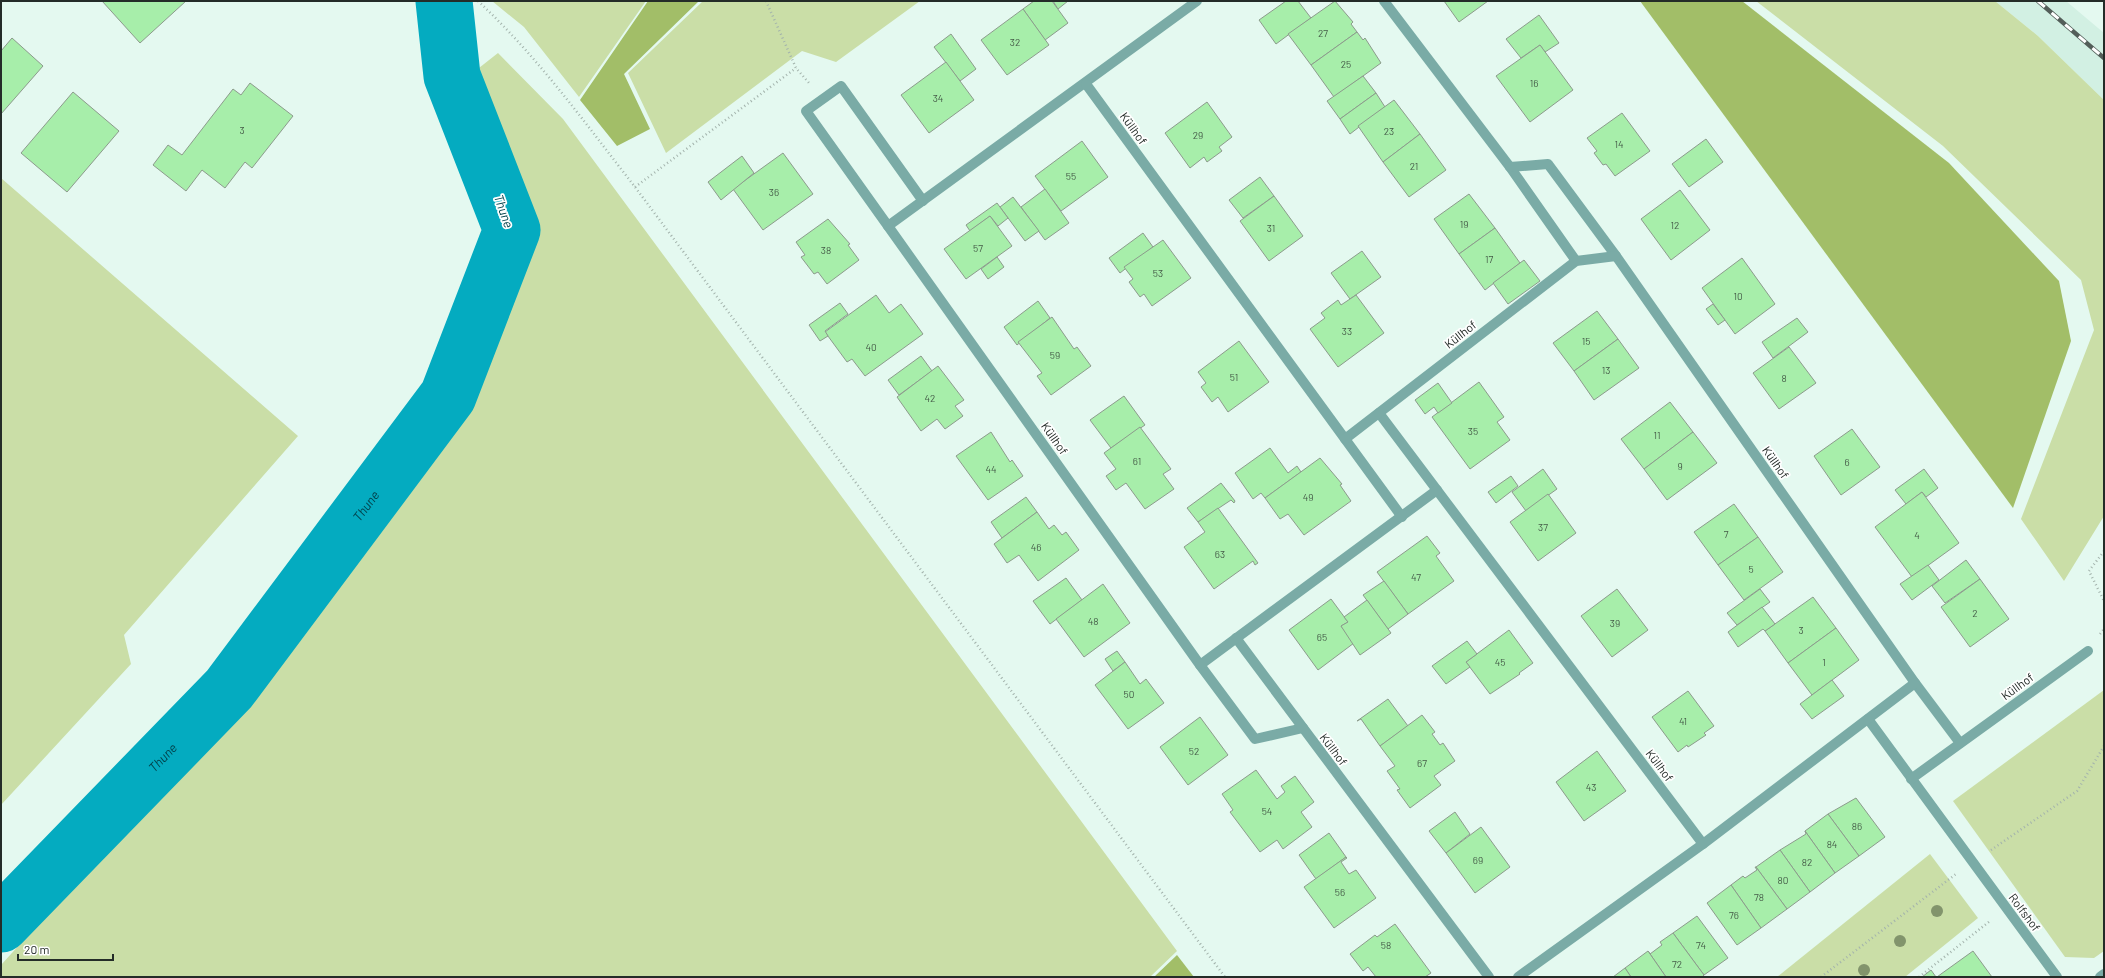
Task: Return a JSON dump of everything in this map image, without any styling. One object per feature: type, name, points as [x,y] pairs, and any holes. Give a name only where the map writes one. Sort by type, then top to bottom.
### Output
[{"type":"street","points":[[888,226],[1086,84],[1197,1]]},
{"type":"street","points":[[1384,1],[1510,167],[1576,260],[1616,256]]},
{"type":"street","name":"Küllhof","points":[[1086,84],[1402,517]]},
{"type":"street","name":"Küllhof","points":[[923,201],[841,86],[806,112],[1200,665],[1255,739],[1303,728]]},
{"type":"street","name":"Küllhof","points":[[1510,167],[1548,164],[1616,256],[1915,683],[1960,743]]},
{"type":"street","name":"Küllhof","points":[[1345,440],[1576,260]]},
{"type":"street","name":"Küllhof","points":[[1379,413],[1703,844]]},
{"type":"street","points":[[1200,665],[1437,490]]},
{"type":"street","name":"Küllhof","points":[[1236,638],[1489,977]]},
{"type":"street","name":"Küllhof","points":[[1911,779],[2088,651]]},
{"type":"street","points":[[1518,977],[1703,844],[1915,683]]},
{"type":"street","points":[[1868,719],[1911,779]]},
{"type":"street","name":"Rolfshof","points":[[1911,779],[2057,977]]},
{"type":"street","points":[[2100,977],[2104,974]]},
{"type":"path","points":[[478,1],[509,30],[537,60],[635,187],[1226,977]]},
{"type":"path","points":[[635,187],[796,68],[766,1]]},
{"type":"path","points":[[2104,550],[2089,570],[2104,601]]},
{"type":"path","points":[[1991,850],[2077,791],[2104,746]]},
{"type":"path","points":[[1821,977],[1943,883]]},
{"type":"path","points":[[1919,977],[2006,908]]},
{"type":"shaded area","points":[[1995,1],[2066,1],[2104,33],[2104,100],[2038,36]]},
{"type":"green space","points":[[492,1],[646,1],[579,97],[524,27]]},
{"type":"green space","points":[[648,1],[699,1],[624,74],[650,129],[617,146],[580,100]]},
{"type":"green space","points":[[703,1],[920,1],[836,62],[802,51],[666,153],[628,73]]},
{"type":"green space","points":[[1640,1],[1742,1],[1949,163],[2059,281],[2071,341],[2013,508]]},
{"type":"green space","points":[[1756,1],[1995,1],[2038,36],[2104,100],[2104,516],[2064,581],[2021,519],[2094,330],[2081,280],[1943,146]]},
{"type":"green space","points":[[498,53],[563,119],[1177,951],[1150,977],[1,977],[1,965],[243,699],[464,408],[530,236],[470,75]]},
{"type":"green space","points":[[1,178],[298,436],[124,635],[131,664],[1,805]]},
{"type":"green space","points":[[2104,690],[2104,951],[2094,958],[2065,957],[1953,801]]},
{"type":"green space","points":[[1930,854],[1978,918],[1905,977],[1777,977]]},
{"type":"green space","points":[[1177,955],[1194,977],[1154,977]]},
{"type":"building","points":[[102,1],[186,1],[140,43]]},
{"type":"building","points":[[1034,1],[1052,1],[1068,23],[1045,40],[1023,9]]},
{"type":"building","points":[[1053,1],[1068,1],[1058,9]]},
{"type":"building","points":[[1286,1],[1298,1],[1311,18],[1276,44],[1259,20]]},
{"type":"building","points":[[1335,1],[1353,22],[1351,24],[1357,32],[1311,65],[1288,34]]},
{"type":"building","points":[[1444,1],[1488,1],[1459,22]]},
{"type":"building","points":[[1023,9],[1049,45],[1007,75],[981,40]]},
{"type":"building","points":[[1539,15],[1559,43],[1545,52],[1540,45],[1521,58],[1506,39]]},
{"type":"building","points":[[1357,32],[1363,40],[1365,38],[1381,63],[1334,97],[1311,65]]},
{"type":"building","points":[[951,34],[976,69],[960,81],[934,47]]},
{"type":"building","points":[[12,38],[43,66],[1,114],[1,51]]},
{"type":"building","points":[[1540,45],[1573,90],[1530,122],[1496,76]]},
{"type":"building","points":[[946,62],[974,100],[929,133],[901,95]]},
{"type":"building","points":[[1363,76],[1376,93],[1340,119],[1327,101]]},
{"type":"building","points":[[250,83],[293,116],[252,168],[245,162],[225,188],[202,170],[186,191],[153,165],[168,145],[182,155],[233,89],[241,95]]},
{"type":"building","points":[[73,92],[119,131],[67,192],[21,153]]},
{"type":"building","points":[[1376,93],[1385,107],[1350,134],[1340,119]]},
{"type":"building","points":[[1394,100],[1420,134],[1383,162],[1358,126]]},
{"type":"building","points":[[1207,102],[1232,137],[1219,147],[1222,151],[1207,162],[1204,157],[1190,168],[1165,133]]},
{"type":"building","points":[[1622,113],[1650,151],[1615,176],[1606,164],[1603,165],[1594,153],[1597,151],[1587,138]]},
{"type":"building","points":[[1420,134],[1446,170],[1409,197],[1383,162]]},
{"type":"building","points":[[1706,139],[1723,162],[1689,187],[1672,164]]},
{"type":"building","points":[[1082,141],[1108,177],[1061,211],[1035,176]]},
{"type":"building","points":[[783,153],[813,194],[763,230],[733,189]]},
{"type":"building","points":[[742,156],[754,173],[721,200],[708,182]]},
{"type":"building","points":[[1260,177],[1274,196],[1243,218],[1229,200]]},
{"type":"building","points":[[1045,189],[1069,223],[1045,240],[1021,207]]},
{"type":"building","points":[[1680,190],[1710,230],[1671,260],[1641,219]]},
{"type":"building","points":[[1469,194],[1495,228],[1459,254],[1434,219]]},
{"type":"building","points":[[1274,196],[1303,236],[1269,261],[1240,221]]},
{"type":"building","points":[[1013,197],[1039,231],[1025,241],[1000,207]]},
{"type":"building","points":[[997,203],[1008,218],[998,226],[990,216],[970,231],[966,225]]},
{"type":"building","points":[[990,216],[1012,246],[966,279],[944,249]]},
{"type":"building","points":[[828,219],[850,244],[848,245],[859,260],[827,284],[818,272],[814,274],[801,257],[805,255],[796,242]]},
{"type":"building","points":[[1495,228],[1520,263],[1485,290],[1459,254]]},
{"type":"building","points":[[1143,233],[1153,247],[1120,273],[1109,258]]},
{"type":"building","points":[[1163,240],[1191,278],[1152,306],[1144,294],[1140,297],[1129,282],[1133,279],[1124,267]]},
{"type":"building","points":[[1362,251],[1381,277],[1350,299],[1331,273]]},
{"type":"building","points":[[997,257],[1004,267],[988,279],[981,269]]},
{"type":"building","points":[[1742,258],[1775,304],[1735,334],[1702,288]]},
{"type":"building","points":[[1524,260],[1540,281],[1508,304],[1493,283]]},
{"type":"building","points":[[876,295],[889,313],[901,304],[923,334],[865,376],[852,359],[847,362],[825,332]]},
{"type":"building","points":[[1356,295],[1384,333],[1338,367],[1310,329],[1325,318],[1321,313],[1338,300],[1341,305]]},
{"type":"building","points":[[1038,301],[1050,318],[1017,345],[1004,327]]},
{"type":"building","points":[[840,303],[848,314],[825,331],[828,336],[820,341],[809,325]]},
{"type":"building","points":[[1713,304],[1725,320],[1718,325],[1706,309]]},
{"type":"building","points":[[1597,311],[1618,339],[1574,371],[1553,343]]},
{"type":"building","points":[[1052,317],[1074,349],[1077,347],[1091,366],[1051,395],[1037,376],[1042,373],[1018,342]]},
{"type":"building","points":[[1797,318],[1808,332],[1773,358],[1762,342]]},
{"type":"building","points":[[1618,339],[1639,368],[1594,400],[1574,371]]},
{"type":"building","points":[[1239,341],[1269,382],[1228,412],[1218,397],[1212,402],[1201,387],[1206,383],[1198,372]]},
{"type":"building","points":[[1789,347],[1816,383],[1779,409],[1753,373]]},
{"type":"building","points":[[921,356],[932,371],[899,395],[888,380]]},
{"type":"building","points":[[938,366],[964,400],[955,406],[963,416],[945,429],[937,419],[921,431],[897,397]]},
{"type":"building","points":[[1479,382],[1504,417],[1497,422],[1510,440],[1470,469],[1432,417]]},
{"type":"building","points":[[1438,383],[1452,403],[1438,413],[1434,407],[1425,414],[1415,400]]},
{"type":"building","points":[[1124,396],[1145,425],[1111,448],[1090,420]]},
{"type":"building","points":[[1670,402],[1693,432],[1644,469],[1621,439]]},
{"type":"building","points":[[1140,427],[1171,469],[1163,474],[1174,489],[1145,509],[1126,483],[1116,490],[1106,476],[1116,469],[1104,453]]},
{"type":"building","points":[[1852,429],[1880,467],[1841,495],[1814,456]]},
{"type":"building","points":[[991,432],[1010,462],[1012,460],[1023,476],[988,500],[956,456]]},
{"type":"building","points":[[1693,432],[1717,463],[1667,500],[1644,469]]},
{"type":"building","points":[[1270,448],[1288,473],[1297,466],[1301,472],[1265,498],[1261,493],[1253,499],[1235,473]]},
{"type":"building","points":[[1320,458],[1342,484],[1340,485],[1351,501],[1304,535],[1288,514],[1280,519],[1265,498]]},
{"type":"building","points":[[1543,469],[1557,489],[1526,511],[1512,492]]},
{"type":"building","points":[[1924,469],[1938,488],[1926,497],[1922,492],[1906,504],[1895,490]]},
{"type":"building","points":[[1511,476],[1518,486],[1496,503],[1488,492]]},
{"type":"building","points":[[1221,483],[1235,501],[1234,503],[1231,500],[1198,522],[1187,508]]},
{"type":"building","points":[[1922,492],[1959,543],[1912,577],[1875,527]]},
{"type":"building","points":[[1548,494],[1576,533],[1538,561],[1510,522]]},
{"type":"building","points":[[1026,497],[1037,512],[1002,538],[991,522]]},
{"type":"building","points":[[1734,504],[1758,537],[1718,565],[1694,532]]},
{"type":"building","points":[[1218,508],[1258,563],[1255,565],[1253,561],[1214,589],[1184,547],[1205,532],[1198,522]]},
{"type":"building","points":[[1037,512],[1049,529],[1054,525],[1062,535],[1066,532],[1079,550],[1038,581],[1019,555],[1007,563],[994,544]]},
{"type":"building","points":[[1427,536],[1440,553],[1436,556],[1454,581],[1408,614],[1377,572]]},
{"type":"building","points":[[1758,537],[1783,572],[1744,600],[1718,565]]},
{"type":"building","points":[[1966,560],[1980,579],[1945,603],[1932,586]]},
{"type":"building","points":[[1928,565],[1939,580],[1912,600],[1900,584]]},
{"type":"building","points":[[1066,578],[1082,600],[1050,624],[1033,601]]},
{"type":"building","points":[[1980,579],[2009,619],[1970,647],[1941,607]]},
{"type":"building","points":[[1384,581],[1408,614],[1388,629],[1363,595]]},
{"type":"building","points":[[1103,584],[1130,623],[1084,657],[1056,619]]},
{"type":"building","points":[[1617,589],[1648,630],[1612,657],[1581,616]]},
{"type":"building","points":[[1760,589],[1770,602],[1737,625],[1727,613]]},
{"type":"building","points":[[1813,597],[1836,628],[1788,663],[1765,631]]},
{"type":"building","points":[[1331,599],[1348,622],[1341,626],[1354,643],[1318,670],[1289,630]]},
{"type":"building","points":[[1367,600],[1391,633],[1360,655],[1341,626],[1348,622],[1344,617]]},
{"type":"building","points":[[1762,607],[1775,624],[1765,631],[1763,629],[1738,647],[1728,632]]},
{"type":"building","points":[[1836,628],[1859,660],[1812,695],[1788,663]]},
{"type":"building","points":[[1509,630],[1533,663],[1519,673],[1520,674],[1490,694],[1466,662]]},
{"type":"building","points":[[1467,641],[1477,654],[1466,662],[1470,667],[1446,684],[1432,666]]},
{"type":"building","points":[[1117,651],[1125,662],[1113,671],[1105,659]]},
{"type":"building","points":[[1125,662],[1140,684],[1146,679],[1164,703],[1128,729],[1095,685]]},
{"type":"building","points":[[1832,680],[1844,696],[1812,719],[1800,704]]},
{"type":"building","points":[[1688,691],[1714,726],[1704,733],[1706,735],[1688,747],[1687,745],[1678,752],[1652,717]]},
{"type":"building","points":[[1388,699],[1408,726],[1380,746],[1361,719],[1357,721]]},
{"type":"building","points":[[1422,715],[1435,732],[1432,734],[1440,745],[1443,743],[1455,761],[1434,776],[1441,785],[1410,808],[1397,790],[1400,789],[1387,771],[1395,766],[1380,746]]},
{"type":"building","points":[[1200,717],[1228,755],[1188,785],[1160,747]]},
{"type":"building","points":[[1597,751],[1626,791],[1584,821],[1556,782]]},
{"type":"building","points":[[1256,770],[1277,799],[1285,792],[1281,786],[1295,776],[1314,802],[1301,812],[1312,827],[1283,849],[1277,840],[1260,852],[1230,812],[1233,810],[1222,794]]},
{"type":"building","points":[[1856,798],[1885,837],[1859,856],[1828,814]]},
{"type":"building","points":[[1455,812],[1470,834],[1446,853],[1429,831]]},
{"type":"building","points":[[1828,814],[1859,856],[1835,873],[1805,831]]},
{"type":"building","points":[[1481,827],[1510,867],[1475,893],[1446,853]]},
{"type":"building","points":[[1805,831],[1835,873],[1810,892],[1780,850],[1806,834]]},
{"type":"building","points":[[1329,833],[1346,857],[1316,879],[1299,855]]},
{"type":"building","points":[[1780,850],[1810,892],[1787,909],[1756,867]]},
{"type":"building","points":[[1346,857],[1347,858],[1341,862],[1349,874],[1356,870],[1376,898],[1334,928],[1304,887]]},
{"type":"building","points":[[1755,867],[1787,909],[1761,928],[1731,885],[1743,876],[1745,878],[1757,870]]},
{"type":"building","points":[[1731,885],[1761,928],[1737,945],[1707,903]]},
{"type":"building","points":[[1697,916],[1728,958],[1704,975],[1673,933]]},
{"type":"building","points":[[1395,924],[1431,973],[1425,977],[1376,977],[1368,967],[1363,971],[1350,954],[1375,935],[1377,937]]},
{"type":"building","points":[[1673,933],[1704,975],[1702,977],[1666,977],[1650,954],[1662,945],[1660,942]]},
{"type":"building","points":[[1648,951],[1666,977],[1631,977],[1625,968]]},
{"type":"building","points":[[1973,951],[1992,977],[1937,977],[1941,974]]},
{"type":"building","points":[[1625,968],[1631,977],[1613,977]]},
{"type":"building","points":[[1931,970],[1936,977],[1922,977]]},
{"type":"waterway","name":"Thune","points":[[1,924],[229,689],[448,396],[512,230],[452,76],[444,1]]},
{"type":"railway","points":[[2038,1],[2104,58]]}]
